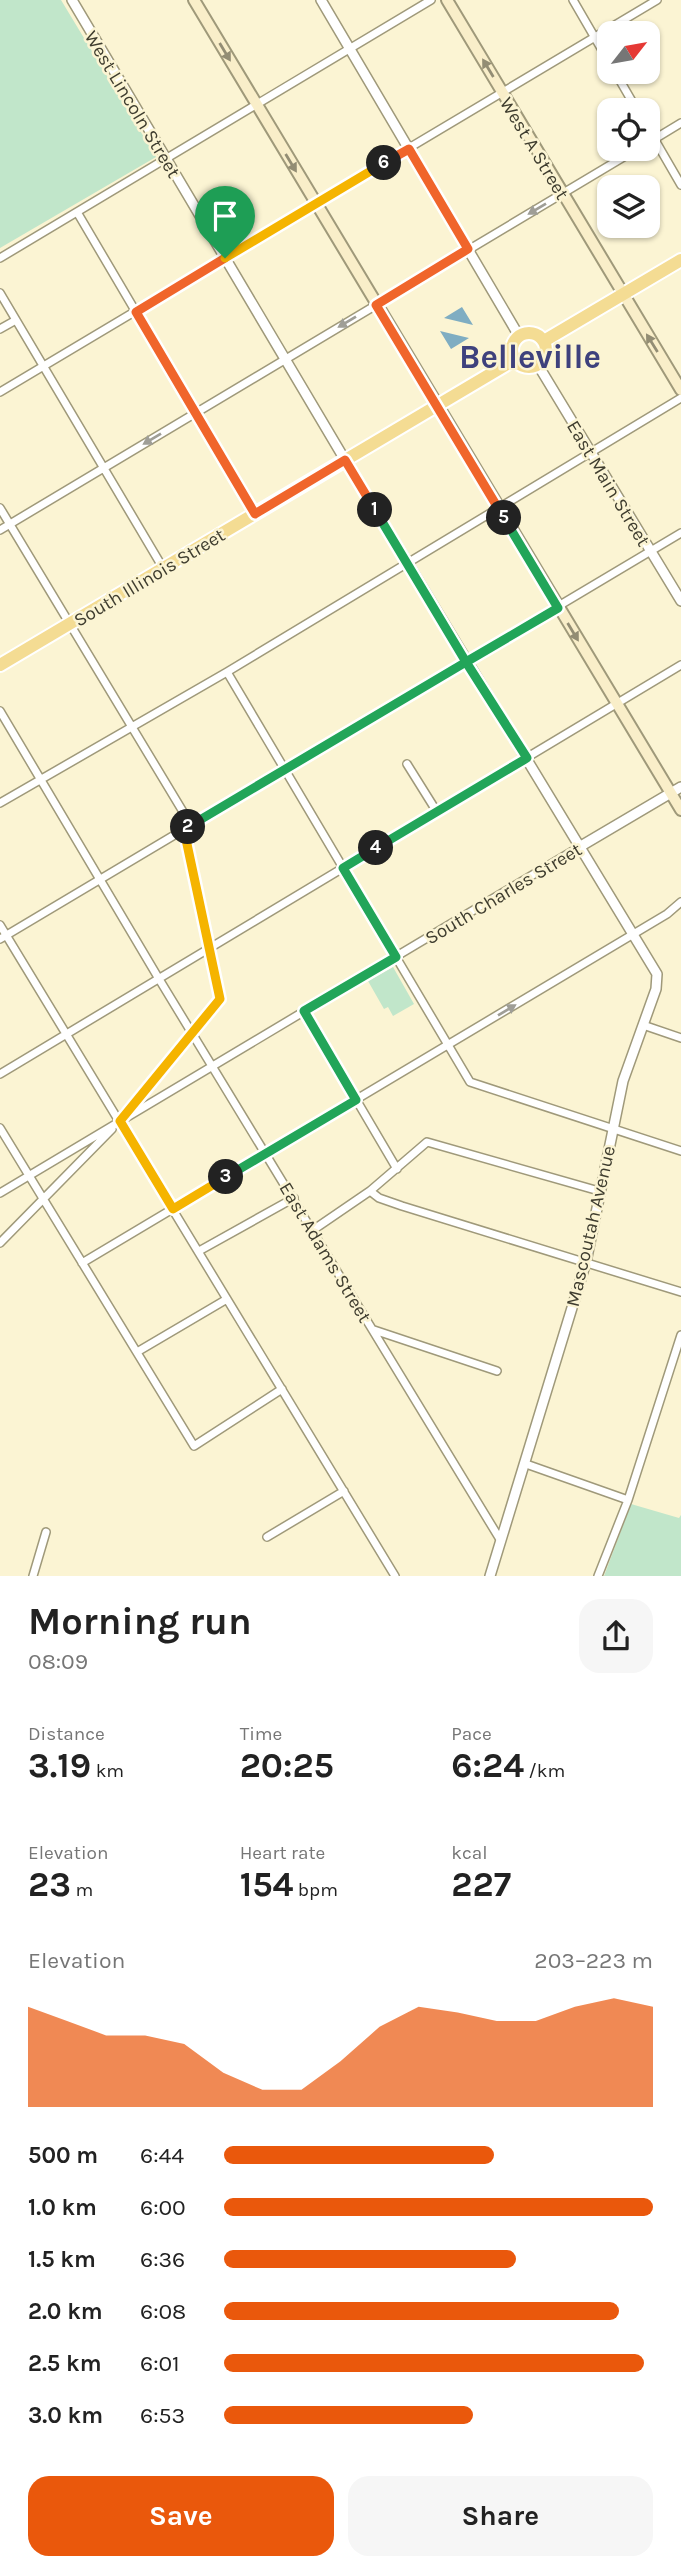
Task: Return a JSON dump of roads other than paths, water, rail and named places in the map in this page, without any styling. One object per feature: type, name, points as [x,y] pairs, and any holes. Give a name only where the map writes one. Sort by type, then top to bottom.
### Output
[{"type":"main road","points":[[194,0],[558,608],[617,704],[676,790],[681,810]]},
{"type":"main road","name":"West A Street","points":[[447,0],[622,296],[681,390]]},
{"type":"main road","points":[[544,341],[681,260]]},
{"type":"main road","points":[[533,333],[544,341],[546,353],[538,365],[524,367],[514,360],[511,349],[519,336],[533,333]]},
{"type":"main road","name":"South Illinois Street","points":[[0,665],[514,360]]},
{"type":"street","name":"West Lincoln Street","points":[[72,0],[466,662]]},
{"type":"street","points":[[321,0],[519,336]]},
{"type":"street","points":[[0,258],[432,0]]},
{"type":"street","points":[[573,0],[597,41]]},
{"type":"street","points":[[0,393],[657,0]]},
{"type":"street","points":[[660,136],[681,123]]},
{"type":"street","points":[[660,154],[681,186]]},
{"type":"street","points":[[0,530],[618,161]]},
{"type":"street","points":[[77,212],[255,514]]},
{"type":"street","points":[[0,293],[163,568]]},
{"type":"street","points":[[0,329],[16,320]]},
{"type":"street","name":"East Main Street","points":[[538,365],[681,601]]},
{"type":"street","points":[[0,803],[227,672],[681,398]]},
{"type":"street","points":[[0,508],[132,728],[187,827],[220,999],[120,1121],[0,1243]]},
{"type":"street","points":[[3,937],[681,533]]},
{"type":"street","name":"Mascoutah Avenue","points":[[466,662],[657,974],[656,989],[623,1082],[586,1262],[490,1576]]},
{"type":"street","points":[[0,1074],[681,665]]},
{"type":"street","points":[[227,672],[470,1082],[681,1151]]},
{"type":"street","name":"East Adams Street","points":[[0,711],[38,779],[501,1541]]},
{"type":"street","points":[[407,764],[437,812]]},
{"type":"street","name":"South Charles Street","points":[[0,1193],[676,790]]},
{"type":"street","points":[[82,1263],[634,934],[681,902]]},
{"type":"street","points":[[0,925],[3,937],[67,1034],[395,1576]]},
{"type":"street","points":[[304,1011],[397,1169]]},
{"type":"street","points":[[643,1025],[681,1038]]},
{"type":"street","points":[[0,1128],[194,1446],[282,1389]]},
{"type":"street","points":[[313,1230],[370,1191],[421,1146],[433,1141],[599,1192]]},
{"type":"street","points":[[370,1191],[379,1198],[402,1206],[681,1293]]},
{"type":"street","points":[[199,1251],[294,1198]]},
{"type":"street","points":[[136,1352],[228,1299]]},
{"type":"street","points":[[373,1330],[497,1371]]},
{"type":"street","points":[[598,1576],[628,1500],[681,1335]]},
{"type":"street","points":[[526,1464],[628,1500]]},
{"type":"street","points":[[267,1538],[344,1491]]},
{"type":"street","points":[[33,1576],[46,1532]]},
{"type":"water","points":[[462,307],[473,325],[444,318]]},
{"type":"water","points":[[440,331],[469,338],[451,349]]},
{"type":"district","name":"Belleville","points":[[530,356]]}]
